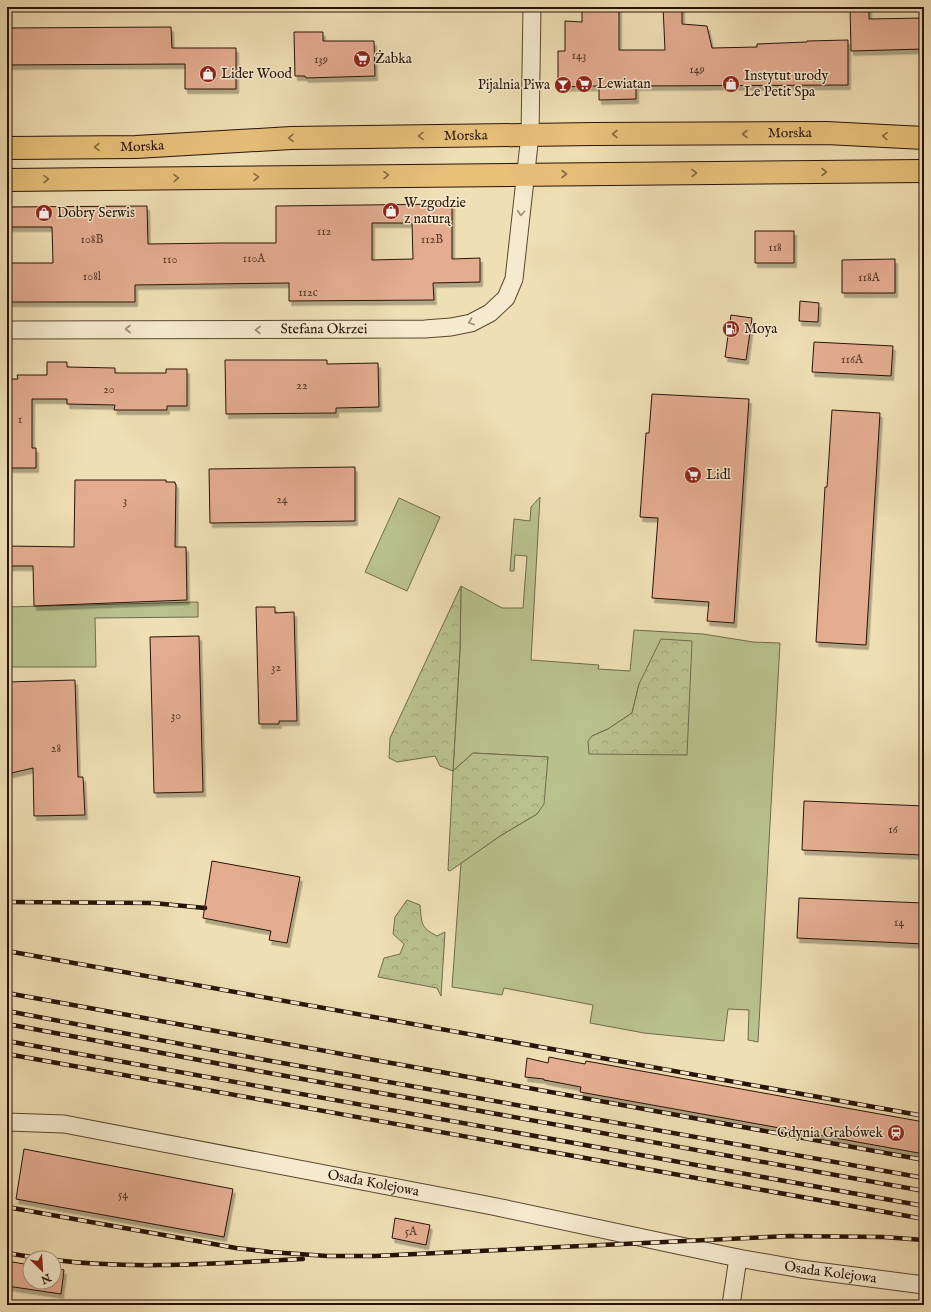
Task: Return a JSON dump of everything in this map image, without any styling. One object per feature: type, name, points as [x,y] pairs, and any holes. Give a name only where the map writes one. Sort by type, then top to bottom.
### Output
[{"type":"main road","name":"Morska","points":[[7,148],[136,147],[291,138],[530,135],[826,133],[924,138]]},
{"type":"main road","points":[[7,180],[924,171]]},
{"type":"street","name":"Stefana Okrzei","points":[[7,330],[425,329],[451,327],[471,323],[490,313],[506,298],[514,280],[530,135],[532,7]]},
{"type":"street","name":"Osada Kolejowa","points":[[7,1122],[71,1125],[484,1204],[738,1258],[801,1269],[924,1285]]},
{"type":"street","points":[[731,1305],[738,1258]]},
{"type":"green space","points":[[540,497],[531,660],[599,665],[598,669],[630,671],[634,630],[703,634],[753,642],[780,643],[758,1042],[748,1040],[749,1010],[728,1009],[724,1041],[644,1033],[590,1023],[593,1005],[504,988],[502,995],[452,987],[461,863],[500,836],[537,814],[548,757],[473,753],[453,771],[460,649],[461,586],[502,608],[523,608],[527,556],[515,555],[514,571],[510,571],[514,519],[530,521],[531,507]],"holes":[[[639,684],[687,755],[592,736],[608,729],[632,713]]]},
{"type":"green space","points":[[399,498],[440,517],[407,591],[365,572]]},
{"type":"green space","points":[[461,586],[460,649],[453,771],[440,766],[435,756],[397,762],[389,758],[390,738]]},
{"type":"green space","points":[[198,602],[198,617],[95,618],[96,667],[7,667],[7,607]]},
{"type":"green space","points":[[661,639],[692,641],[687,755],[589,754],[588,741],[592,736],[608,729],[632,713],[639,684]]},
{"type":"green space","points":[[473,753],[548,757],[544,804],[537,814],[500,836],[450,871],[448,870],[453,771]]},
{"type":"green space","points":[[407,900],[420,905],[422,921],[427,930],[437,936],[445,932],[441,996],[437,988],[378,977],[384,958],[400,954],[404,944],[393,934],[395,917]]},
{"type":"building","points":[[582,7],[619,7],[619,50],[665,50],[663,7],[682,7],[682,24],[707,26],[712,48],[757,47],[757,44],[848,40],[848,85],[636,86],[636,99],[599,100],[599,86],[558,87],[558,51],[565,51],[565,21],[582,22]]},
{"type":"building","points":[[850,7],[869,7],[869,19],[924,18],[924,49],[851,51]]},
{"type":"building","points":[[171,27],[172,48],[236,48],[236,89],[185,89],[185,64],[7,65],[7,28]]},
{"type":"building","points":[[294,32],[323,32],[323,41],[374,41],[375,76],[306,78],[305,76],[295,76]]},
{"type":"building","points":[[452,204],[452,259],[480,258],[480,282],[433,283],[434,300],[289,301],[289,283],[135,285],[135,302],[7,302],[7,263],[53,263],[52,227],[7,227],[7,207],[147,206],[148,244],[276,243],[276,206]],"holes":[[[372,223],[412,223],[413,259],[372,260]]]},
{"type":"building","points":[[755,231],[794,231],[794,263],[755,263]]},
{"type":"building","points":[[895,259],[895,293],[842,293],[842,260]]},
{"type":"building","points":[[800,301],[819,303],[818,322],[799,321]]},
{"type":"building","points":[[731,315],[752,318],[746,360],[725,357]]},
{"type":"building","points":[[814,342],[893,346],[891,376],[812,372]]},
{"type":"building","points":[[225,360],[327,360],[327,364],[378,363],[379,407],[336,408],[336,413],[226,414]]},
{"type":"building","points":[[47,362],[67,362],[67,367],[115,368],[115,373],[166,373],[166,369],[187,369],[187,406],[167,406],[167,410],[114,410],[115,405],[67,404],[67,399],[32,399],[32,448],[36,448],[36,468],[7,468],[7,379],[18,379],[17,375],[47,375]]},
{"type":"building","name":"Lidl","points":[[652,394],[749,399],[734,623],[707,621],[709,602],[652,598],[658,518],[640,517],[646,433],[649,433]]},
{"type":"building","points":[[832,410],[880,413],[866,645],[816,642],[825,487],[827,487]]},
{"type":"building","points":[[355,467],[355,521],[210,523],[209,469]]},
{"type":"building","points":[[75,480],[166,480],[166,482],[175,482],[175,547],[186,547],[187,600],[34,606],[33,566],[7,566],[7,546],[74,547]]},
{"type":"building","points":[[256,607],[275,607],[275,613],[294,612],[297,721],[279,721],[279,724],[259,724]]},
{"type":"building","points":[[199,636],[203,792],[154,793],[150,637]]},
{"type":"building","points":[[75,680],[78,777],[83,777],[85,815],[34,816],[33,768],[7,774],[7,682]]},
{"type":"building","points":[[804,801],[924,806],[924,855],[802,850]]},
{"type":"building","points":[[212,861],[300,877],[287,943],[269,940],[271,931],[203,918]]},
{"type":"building","points":[[799,898],[924,903],[924,944],[797,938]]},
{"type":"building","points":[[549,1057],[585,1064],[586,1061],[924,1122],[924,1154],[580,1092],[581,1087],[544,1079],[525,1077],[527,1058],[548,1063]]},
{"type":"building","points":[[24,1149],[233,1189],[224,1237],[16,1199]]},
{"type":"building","points":[[395,1218],[430,1225],[426,1245],[392,1238]]},
{"type":"building","points":[[7,1261],[22,1264],[22,1288],[7,1286]]},
{"type":"building","points":[[62,1270],[64,1270],[62,1286]]},
{"type":"building","points":[[34,1290],[62,1290],[61,1294]]},
{"type":"railway","points":[[7,902],[153,903],[205,908]]},
{"type":"railway","points":[[7,951],[924,1116]]},
{"type":"railway","points":[[7,993],[924,1160]]},
{"type":"railway","points":[[7,1011],[260,1059],[924,1178]]},
{"type":"railway","points":[[7,1024],[258,1071],[924,1191]]},
{"type":"railway","points":[[7,1041],[924,1206]]},
{"type":"railway","points":[[7,1054],[924,1219]]},
{"type":"railway","points":[[7,1207],[236,1248],[327,1256],[375,1256],[790,1236],[883,1237],[924,1240]]},
{"type":"railway","points":[[7,1253],[22,1256]]},
{"type":"railway","points":[[62,1261],[116,1265],[178,1265],[303,1259]]},
{"type":"place","name":"Żabka","points":[[362,59]]},
{"type":"place","name":"Lider Wood","points":[[208,74]]},
{"type":"place","name":"Lewiatan","points":[[584,84]]},
{"type":"place","name":"Instytut urody Le Petit Spa","points":[[731,84]]},
{"type":"place","name":"Pijalnia Piwa","points":[[563,85]]},
{"type":"place","name":"W zgodzie z naturą","points":[[391,211]]},
{"type":"place","name":"Dobry Serwis","points":[[44,213]]},
{"type":"place","name":"Moya","points":[[731,329]]},
{"type":"place","name":"Lidl","points":[[693,475]]},
{"type":"place","name":"Gdynia Grabówek","points":[[896,1133]]}]
